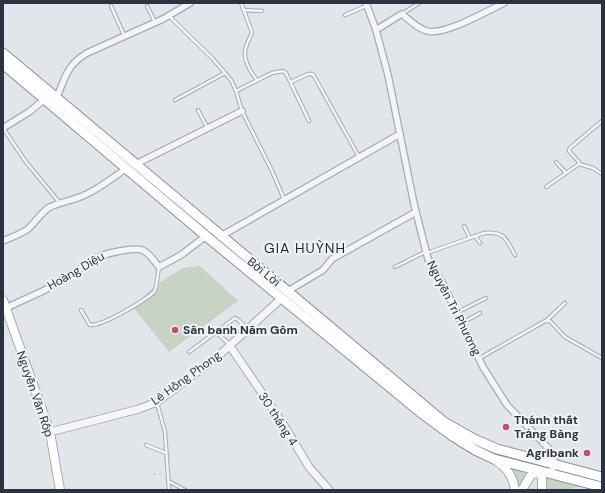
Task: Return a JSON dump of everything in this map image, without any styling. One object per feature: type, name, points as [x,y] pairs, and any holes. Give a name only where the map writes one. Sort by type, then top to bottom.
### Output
[{"type":"highway","name":"Bời Lời","points":[[3,53],[57,97],[206,236],[285,294],[444,422],[474,440],[497,449],[602,477]]},
{"type":"highway","name":"Bời Lời","points":[[3,64],[45,99],[221,236],[420,412],[454,437],[475,450],[494,459],[535,473],[552,475],[602,488]]},
{"type":"highway","points":[[535,473],[542,462]]},
{"type":"main road","name":"Nguyễn Văn Rốp","points":[[5,308],[50,432],[60,490]]},
{"type":"main road","points":[[494,459],[507,469],[511,476],[515,490]]},
{"type":"main road","points":[[522,490],[535,473],[542,478],[542,490]]},
{"type":"street","points":[[57,97],[70,67],[77,60],[87,53],[168,16],[190,3]]},
{"type":"street","points":[[376,30],[400,15],[425,31],[440,31],[504,3]]},
{"type":"street","name":"Nguyễn Tri Phương","points":[[367,4],[376,30],[388,75],[416,212],[428,259],[443,284],[483,367],[507,405],[551,451],[554,457],[552,475]]},
{"type":"street","points":[[3,128],[30,112],[45,99]]},
{"type":"street","points":[[3,241],[18,235],[29,228],[40,214],[59,202],[87,194],[132,166],[242,111]]},
{"type":"street","points":[[221,236],[400,134]]},
{"type":"street","name":"Lê Hồng Phong","points":[[50,432],[139,409],[157,402],[216,358],[285,294],[323,270],[332,259],[416,212]]},
{"type":"street","points":[[159,267],[181,255],[206,236]]},
{"type":"street","name":"Hoàng Diệu","points":[[5,308],[45,290],[109,252],[139,249],[144,251],[159,267]]},
{"type":"street","name":"30 tháng 4","points":[[230,346],[285,427],[309,467],[329,490]]},
{"type":"lane","points":[[240,3],[252,32],[246,46],[245,55],[251,71],[257,80]]},
{"type":"lane","points":[[400,15],[419,3]]},
{"type":"lane","points":[[345,16],[367,4]]},
{"type":"lane","points":[[111,6],[125,36]]},
{"type":"lane","points":[[147,6],[155,22]]},
{"type":"lane","points":[[244,10],[262,11]]},
{"type":"lane","points":[[168,16],[213,59],[231,80],[242,111],[272,171],[284,200]]},
{"type":"lane","points":[[236,91],[272,73],[283,71],[286,73],[309,121]]},
{"type":"lane","points":[[175,100],[225,73]]},
{"type":"lane","points":[[290,82],[308,74],[312,74],[314,76],[359,157]]},
{"type":"lane","points":[[198,110],[207,128]]},
{"type":"lane","points":[[602,121],[570,148],[569,151],[579,162],[579,164],[592,168],[602,174]]},
{"type":"lane","points":[[3,128],[26,162],[59,202]]},
{"type":"lane","points":[[556,162],[566,173]]},
{"type":"lane","points":[[546,187],[579,164]]},
{"type":"lane","points":[[464,226],[470,238]]},
{"type":"lane","points":[[395,267],[426,252],[484,233],[499,233],[506,239],[515,255]]},
{"type":"lane","points":[[475,236],[480,243]]},
{"type":"lane","points":[[81,310],[90,325],[94,326],[111,319],[154,292],[159,267]]},
{"type":"lane","points":[[457,312],[486,298]]},
{"type":"lane","points":[[479,358],[545,321],[565,303]]},
{"type":"lane","points":[[462,323],[480,313]]},
{"type":"lane","points":[[189,352],[234,318],[237,318],[248,329]]},
{"type":"lane","points":[[545,321],[550,321],[566,337],[602,358]]},
{"type":"lane","points":[[216,332],[230,346]]},
{"type":"lane","points":[[157,402],[165,432],[170,490]]},
{"type":"lane","points":[[146,445],[166,453]]},
{"type":"lane","points":[[169,482],[184,490]]},
{"type":"path","points":[[153,474],[168,473]]},
{"type":"green space","name":"Sân banh Năm Gôm","points":[[200,266],[238,301],[169,352],[133,307],[156,285],[183,268]]},
{"type":"green space","points":[[511,468],[527,474],[518,490]]},
{"type":"green space","points":[[544,478],[582,486],[566,490],[546,490]]},
{"type":"place","name":"Sân banh Năm Gôm","points":[[175,330]]},
{"type":"place","name":"Thánh thất Trảng Bàng","points":[[506,427]]},
{"type":"place","name":"Agribank","points":[[587,453]]},
{"type":"district","name":"GIA HUỲNH","points":[[305,248]]}]
